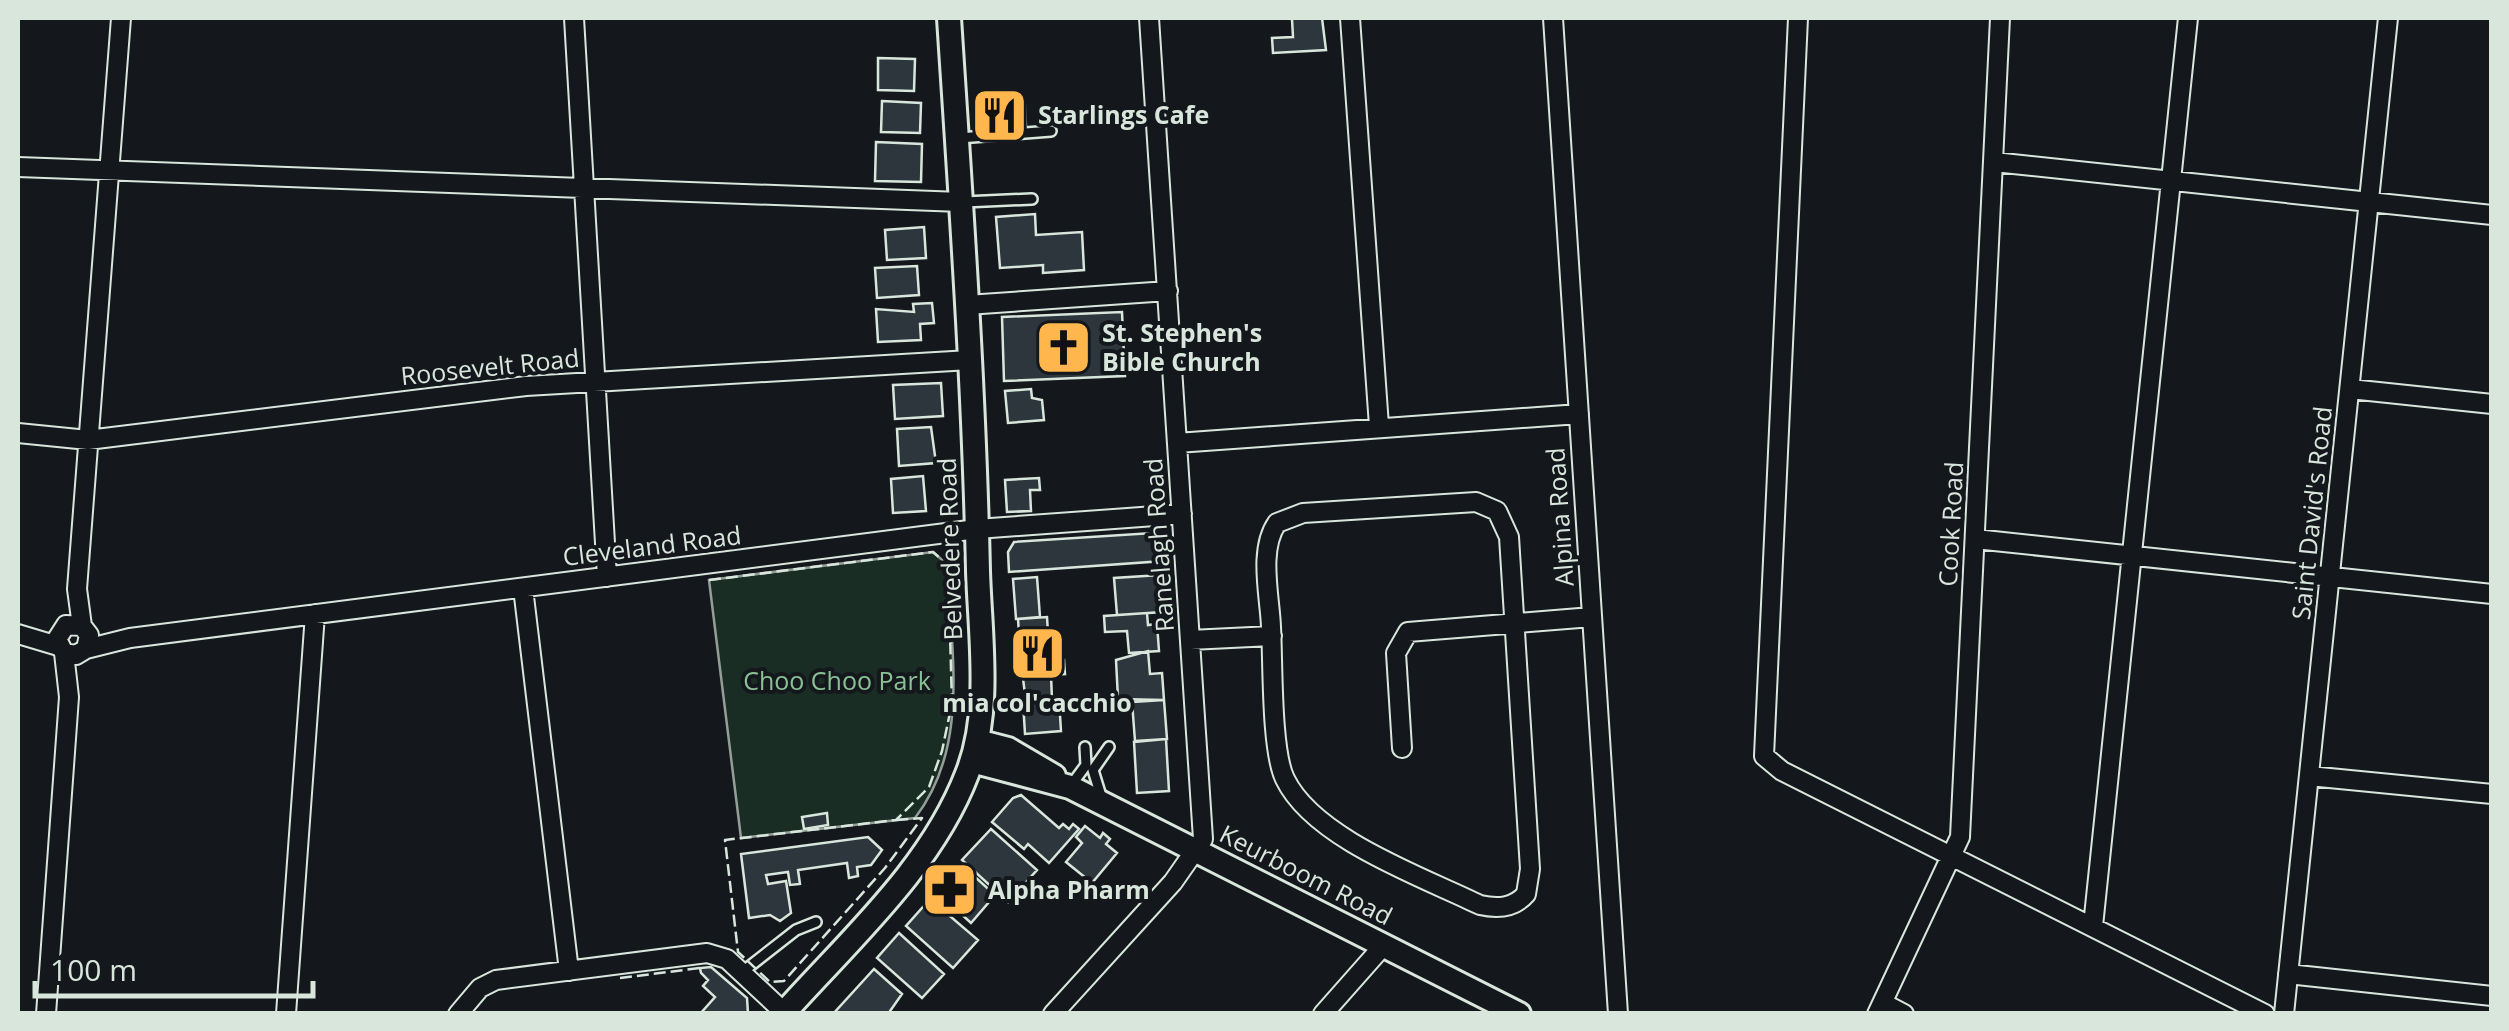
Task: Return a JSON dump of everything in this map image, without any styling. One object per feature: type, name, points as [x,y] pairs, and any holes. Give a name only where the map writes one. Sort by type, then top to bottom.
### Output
[{"type":"main road","name":"Belvedere Road","points":[[784,1013],[926,852],[951,812],[974,751],[981,684],[977,529],[949,18]]},
{"type":"main road","name":"Keurboom Road","points":[[974,751],[1069,786],[1519,1014]]},
{"type":"street","points":[[46,1014],[121,18]]},
{"type":"street","points":[[574,18],[607,577]]},
{"type":"street","name":"Ranelagh Road","points":[[1149,18],[1203,838],[1196,850]]},
{"type":"street","points":[[1350,18],[1379,426]]},
{"type":"street","name":"Alpina Road","points":[[1553,18],[1618,1014]]},
{"type":"street","points":[[1798,18],[1764,756],[1782,771],[2265,1014]]},
{"type":"street","name":"Cook Road","points":[[1880,1008],[1954,857],[1961,830],[2000,18]]},
{"type":"street","points":[[2092,926],[2188,18]]},
{"type":"street","name":"Saint David's Road","points":[[2284,1014],[2388,18]]},
{"type":"street","points":[[1994,162],[2492,216]]},
{"type":"street","points":[[18,167],[961,202]]},
{"type":"street","points":[[967,305],[1168,292]]},
{"type":"street","name":"Roosevelt Road","points":[[18,433],[88,440],[596,381],[970,360]]},
{"type":"street","points":[[2350,389],[2492,404]]},
{"type":"street","points":[[1177,443],[1578,414]]},
{"type":"street","points":[[1476,502],[1492,507],[1506,530],[1530,869],[1526,894],[1512,906],[1480,905],[1361,847],[1304,804],[1282,770],[1272,640],[1267,546],[1276,523],[1304,513],[1476,502]]},
{"type":"street","name":"Cleveland Road","points":[[19,634],[73,639],[130,638],[977,529],[1182,514]]},
{"type":"street","points":[[1975,538],[2492,594]]},
{"type":"street","points":[[523,588],[570,971]]},
{"type":"street","points":[[286,1014],[314,614]]},
{"type":"street","points":[[1402,748],[1396,653],[1404,635],[1421,629],[1592,617]]},
{"type":"street","points":[[1190,645],[1272,640]]},
{"type":"street","points":[[2309,776],[2492,794]]},
{"type":"street","points":[[1053,1014],[1196,850]]},
{"type":"street","points":[[1322,1014],[1384,945]]},
{"type":"street","points":[[458,1014],[492,981],[707,953],[720,955],[784,1013]]},
{"type":"street","points":[[2288,974],[2492,996]]},
{"type":"street","points":[[1880,1008],[1904,1014]]},
{"type":"lane","points":[[957,138],[1050,131]]},
{"type":"lane","points":[[961,202],[1032,199]]},
{"type":"lane","points":[[1069,786],[1086,765],[1086,747]]},
{"type":"lane","points":[[1109,747],[1094,766],[1093,776],[1112,808]]},
{"type":"lane","points":[[741,973],[796,930],[816,922]]},
{"type":"green space","name":"Choo Choo Park","points":[[933,552],[948,565],[953,664],[951,729],[933,790],[915,818],[741,838],[709,580]]},
{"type":"building","points":[[1280,18],[1322,18],[1326,50],[1273,53],[1272,38],[1293,37],[1292,19]]},
{"type":"building","points":[[878,58],[915,59],[914,91],[878,90]]},
{"type":"building","points":[[1017,99],[1017,106],[1025,105],[1026,126],[985,129],[984,101]]},
{"type":"building","points":[[882,101],[921,103],[920,133],[881,132]]},
{"type":"building","points":[[876,142],[922,144],[921,182],[875,181]]},
{"type":"building","points":[[1035,214],[1036,235],[1082,232],[1084,270],[1043,273],[1043,265],[1000,268],[996,217]]},
{"type":"building","points":[[924,227],[926,258],[887,260],[885,230]]},
{"type":"building","points":[[917,266],[919,295],[877,298],[875,268]]},
{"type":"building","points":[[932,303],[934,323],[920,324],[921,340],[878,342],[876,309],[914,312],[913,304]]},
{"type":"building","name":"St. Stephen's Bible Church","points":[[1122,312],[1125,376],[1004,381],[1002,317]]},
{"type":"building","points":[[941,383],[943,416],[895,419],[893,385]]},
{"type":"building","points":[[1031,389],[1032,398],[1042,400],[1044,420],[1008,423],[1005,391]]},
{"type":"building","points":[[931,427],[936,463],[899,466],[897,429]]},
{"type":"building","points":[[923,476],[926,511],[893,513],[891,479]]},
{"type":"building","points":[[1039,478],[1040,490],[1030,490],[1031,511],[1007,512],[1005,480]]},
{"type":"building","points":[[1153,533],[1161,539],[1163,561],[1009,572],[1008,552],[1014,542]]},
{"type":"building","points":[[1160,575],[1163,612],[1117,615],[1114,578]]},
{"type":"building","points":[[1037,577],[1040,617],[1016,619],[1013,579]]},
{"type":"building","points":[[1147,613],[1148,625],[1157,624],[1159,651],[1129,653],[1127,631],[1105,632],[1104,616]]},
{"type":"building","points":[[1047,617],[1049,649],[1056,649],[1057,661],[1021,663],[1018,619]]},
{"type":"building","points":[[1148,651],[1150,674],[1162,673],[1164,700],[1118,699],[1116,660]]},
{"type":"building","points":[[1064,660],[1065,674],[1051,675],[1052,700],[1026,702],[1021,663]]},
{"type":"building","points":[[1059,699],[1061,731],[1025,734],[1023,702]]},
{"type":"building","points":[[1164,700],[1167,739],[1135,741],[1132,702]]},
{"type":"building","points":[[1166,739],[1169,791],[1137,793],[1134,742]]},
{"type":"building","points":[[1021,795],[1059,828],[1063,824],[1069,829],[1073,824],[1079,829],[1049,863],[1028,844],[1024,849],[992,822],[1013,798]]},
{"type":"building","points":[[827,813],[828,825],[804,829],[802,817]]},
{"type":"building","points":[[1085,826],[1100,838],[1103,833],[1110,839],[1106,844],[1117,853],[1092,883],[1066,862],[1082,843],[1076,837]]},
{"type":"building","points":[[991,829],[1037,870],[1008,902],[962,860]]},
{"type":"building","points":[[868,837],[882,850],[871,865],[857,867],[858,876],[849,878],[847,863],[798,870],[800,884],[790,885],[788,872],[766,875],[768,884],[786,881],[791,913],[780,921],[770,915],[749,918],[741,854]]},
{"type":"building","points":[[962,865],[995,895],[971,923],[937,892]]},
{"type":"building","points":[[930,899],[978,940],[953,968],[906,926]]},
{"type":"building","points":[[899,933],[944,974],[922,998],[877,958]]},
{"type":"building","points":[[711,967],[747,998],[748,1014],[700,1014],[715,997],[703,986],[708,980],[700,968]]},
{"type":"building","points":[[874,969],[902,994],[888,1014],[833,1014]]},
{"type":"fence","points":[[709,580],[933,552],[948,565],[952,703],[942,751],[929,787],[896,820],[725,840],[738,952],[770,982],[784,981],[885,868],[922,818],[896,820]]},
{"type":"fence","points":[[620,978],[700,968]]},
{"type":"place","name":"Starlings Cafe","points":[[999,115]]},
{"type":"place","name":"St. Stephen's Bible Church","points":[[1063,347]]},
{"type":"place","name":"mia col'cacchio","points":[[1037,654]]},
{"type":"place","name":"Alpha Pharm","points":[[949,890]]}]
